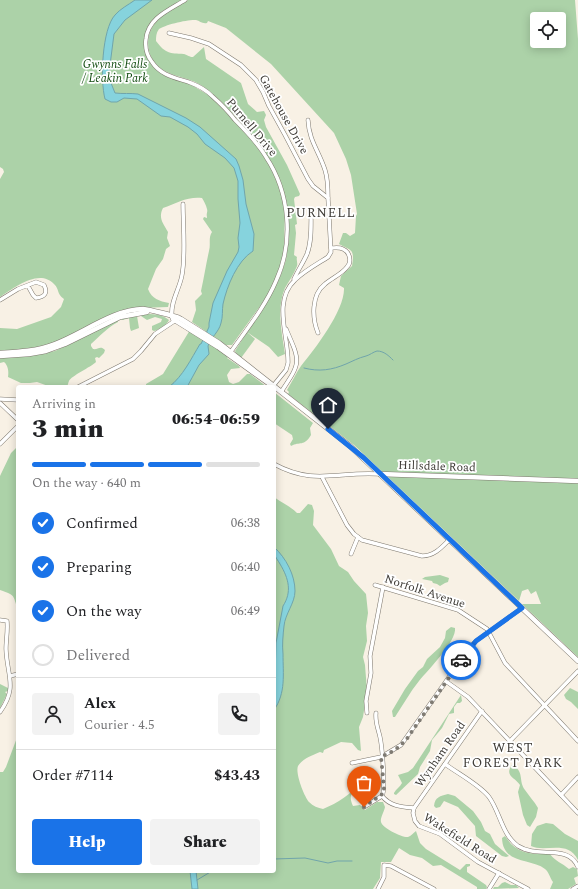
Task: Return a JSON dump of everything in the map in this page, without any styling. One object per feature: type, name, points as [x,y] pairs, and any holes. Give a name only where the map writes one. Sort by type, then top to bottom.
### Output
[{"type":"main road","points":[[0,353],[30,351],[47,347],[63,341],[116,315],[136,310],[151,310],[181,319],[230,353],[268,385]]},
{"type":"main road","points":[[0,356],[46,351],[65,344],[120,317],[151,310]]},
{"type":"main road","points":[[172,316],[176,320],[198,331]]},
{"type":"main road","points":[[276,388],[346,442],[578,661]]},
{"type":"main road","name":"Hillsdale Road","points":[[380,474],[578,481]]},
{"type":"street","name":"Purnell Drive","points":[[185,0],[164,13],[152,23],[146,42],[146,48],[151,62],[156,68],[167,75],[193,83],[206,91],[248,133],[266,156],[274,170],[285,200],[287,212],[283,264],[276,282],[230,353]]},
{"type":"street","name":"Gatehouse Drive","points":[[169,33],[209,44],[241,65],[251,75],[263,92],[308,179],[313,186],[328,198]]},
{"type":"street","name":"Gatehouse Drive","points":[[308,120],[311,138],[326,171],[331,248]]},
{"type":"street","points":[[172,316],[172,307],[181,281],[183,270],[183,204]]},
{"type":"street","points":[[274,385],[286,370],[288,363],[283,314],[285,299],[298,268],[308,251],[312,229],[311,211]]},
{"type":"street","points":[[294,280],[330,255],[331,248],[346,250],[350,257],[350,263],[347,268],[324,284],[319,291],[313,318],[318,333]]},
{"type":"street","points":[[0,300],[18,289],[36,282],[42,283],[46,289],[46,294],[36,298],[28,286]]},
{"type":"street","points":[[82,385],[133,359],[155,334],[176,320]]},
{"type":"street","points":[[281,392],[298,363],[296,352],[285,326]]},
{"type":"street","points":[[0,399],[16,400]]},
{"type":"street","points":[[0,403],[16,418]]},
{"type":"street","points":[[0,444],[16,428]]},
{"type":"street","name":"Hillsdale Road","points":[[276,465],[297,474],[322,477],[380,474]]},
{"type":"street","points":[[322,477],[347,525],[358,538],[362,540],[422,556],[435,553],[449,540]]},
{"type":"street","points":[[351,554],[358,538]]},
{"type":"street","name":"Norfolk Avenue","points":[[375,585],[458,610],[487,629],[505,663],[578,741]]},
{"type":"street","points":[[367,713],[366,701],[371,673],[370,656],[382,588]]},
{"type":"street","points":[[352,763],[381,757],[395,750],[406,740],[471,646],[522,608]]},
{"type":"street","points":[[0,620],[7,621],[6,650],[10,676],[10,693],[0,712]]},
{"type":"street","points":[[510,741],[578,671]]},
{"type":"street","points":[[10,676],[16,674]]},
{"type":"street","points":[[447,682],[468,697],[578,813]]},
{"type":"street","name":"Wynham Road","points":[[414,808],[482,711]]},
{"type":"street","points":[[364,807],[382,796],[384,787],[380,736],[375,723],[376,713]]},
{"type":"street","points":[[445,764],[479,787],[488,796],[514,843],[530,852],[559,853],[569,855],[578,867]]},
{"type":"street","points":[[561,795],[578,777]]},
{"type":"street","name":"Wakefield Road","points":[[382,796],[396,806],[414,808],[413,813],[415,821],[419,826],[440,834],[478,862],[528,889]]},
{"type":"street","points":[[378,889],[384,878],[384,865],[391,866],[434,889]]},
{"type":"street","points":[[489,889],[499,873]]},
{"type":"street","points":[[573,889],[578,886]]},
{"type":"green space","name":"Gwynns Falls / Leakin Park","points":[[0,0],[135,0],[129,6],[148,0],[183,0],[163,12],[146,33],[146,53],[160,72],[190,84],[210,96],[251,138],[263,153],[272,168],[278,182],[285,209],[284,249],[280,270],[266,298],[232,345],[226,345],[192,322],[196,310],[195,301],[202,294],[201,291],[212,232],[203,219],[204,217],[207,218],[206,205],[202,198],[197,198],[187,199],[163,208],[161,215],[168,232],[167,238],[170,246],[166,249],[163,259],[156,269],[148,289],[156,299],[169,303],[168,307],[139,308],[60,341],[39,348],[0,352],[0,328],[17,329],[51,317],[61,307],[64,299],[54,284],[41,278],[27,281],[0,297],[0,179],[4,172],[0,167]]},
{"type":"green space","points":[[188,0],[575,0],[578,39],[578,657],[522,604],[541,604],[536,591],[531,594],[528,589],[522,591],[519,601],[354,445],[288,394],[289,392],[287,390],[297,372],[314,350],[335,318],[343,297],[344,288],[339,285],[341,276],[352,266],[353,256],[351,251],[339,244],[343,233],[350,236],[355,233],[357,214],[351,175],[346,159],[334,133],[271,64],[226,28],[208,21],[207,23],[202,23],[196,20],[183,21],[159,29],[156,41],[165,51],[192,57],[204,47],[206,59],[241,83],[248,104],[257,112],[264,111],[266,115],[264,120],[266,127],[287,165],[300,194],[294,199],[297,224],[295,225],[296,233],[294,255],[297,257],[297,265],[282,296],[280,313],[285,354],[278,357],[269,347],[247,332],[278,282],[285,263],[288,230],[285,197],[280,182],[267,156],[258,143],[229,110],[198,83],[163,70],[152,59],[148,42],[150,34],[157,21],[168,12]]},
{"type":"green space","points":[[139,314],[159,315],[169,320],[163,327],[154,331],[152,330],[152,326],[161,322],[162,319],[155,317],[147,320],[141,316],[137,316],[139,328],[131,331],[129,318],[123,320],[121,319]]},
{"type":"green space","points":[[118,320],[118,322],[107,329],[91,344],[93,349],[100,348],[105,350],[104,353],[99,358],[95,358],[96,362],[71,379],[68,385],[45,385],[37,382],[21,383],[8,377],[6,365],[4,362],[0,363],[0,358],[28,356],[55,351]]},
{"type":"green space","points":[[190,330],[229,356],[227,358],[239,366],[240,368],[231,369],[227,375],[229,382],[233,384],[239,382],[247,374],[250,374],[264,385],[146,385],[163,374]]},
{"type":"green space","points":[[247,332],[255,339],[241,358],[235,351]]},
{"type":"green space","points":[[276,394],[313,423],[310,428],[311,435],[306,441],[291,446],[290,444],[293,439],[292,435],[276,424]]},
{"type":"green space","points":[[16,448],[16,604],[12,595],[0,590],[0,476],[11,453]]},
{"type":"green space","points":[[276,498],[292,508],[297,513],[300,513],[308,504],[312,505],[314,511],[313,525],[331,549],[339,566],[348,572],[366,594],[368,613],[366,626],[367,641],[363,657],[367,691],[363,717],[359,727],[361,751],[358,750],[352,743],[341,742],[324,750],[323,753],[320,752],[302,761],[297,769],[300,784],[307,799],[314,806],[323,809],[339,801],[349,794],[361,782],[364,782],[364,784],[351,795],[351,802],[353,806],[360,805],[365,810],[377,802],[383,802],[385,807],[381,822],[385,827],[405,837],[409,837],[416,831],[420,843],[426,849],[460,870],[466,864],[470,864],[470,866],[467,867],[467,872],[487,887],[486,889],[477,889],[477,887],[441,865],[433,866],[422,858],[410,855],[399,848],[391,862],[381,862],[380,878],[373,889],[0,889],[0,772],[3,772],[16,740],[16,873],[276,873]]},
{"type":"green space","points":[[440,575],[449,578],[448,582],[440,586],[432,581],[422,579],[425,577]]},
{"type":"green space","points":[[451,627],[455,628],[454,634],[447,648],[416,685],[395,717],[393,717],[392,711],[405,689],[418,671],[423,667],[427,659],[440,647],[445,638],[446,631]]},
{"type":"green space","points":[[0,684],[8,688],[8,691],[5,692],[7,694],[0,708]]},
{"type":"green space","points":[[570,688],[578,692],[578,709],[566,699],[564,695]]},
{"type":"green space","points":[[461,695],[462,701],[457,703],[454,707],[454,713],[449,714],[442,728],[432,740],[430,751],[420,767],[418,774],[396,795],[394,794],[402,783],[398,775],[408,772],[413,768]]},
{"type":"green space","points":[[512,765],[519,770],[523,787],[538,808],[536,817],[530,827],[527,825],[523,815],[518,792],[520,785],[509,772]]},
{"type":"green space","points":[[448,794],[455,796],[473,811],[481,822],[485,831],[490,834],[495,844],[509,856],[502,856],[476,836],[475,826],[458,807],[444,801],[440,807],[436,808],[434,806],[438,797]]},
{"type":"green space","points":[[546,823],[553,824],[565,834],[578,841],[578,860],[574,854],[562,848],[537,848],[531,846],[532,834],[537,826]]},
{"type":"green space","points":[[505,836],[511,844],[520,850],[529,853],[550,854],[569,869],[573,867],[577,869],[578,876],[574,878],[576,884],[568,889],[550,889],[553,882],[545,869],[533,863],[519,860],[507,853],[502,838]]},
{"type":"green space","points":[[505,882],[511,885],[516,885],[519,888],[493,889],[494,887],[498,887]]},
{"type":"water","points":[[135,0],[152,0],[125,20],[114,34],[109,73],[115,93],[138,94],[186,118],[200,127],[236,159],[243,180],[246,204],[254,234],[253,251],[247,255],[238,267],[227,290],[223,304],[221,323],[219,329],[208,346],[209,354],[199,365],[188,385],[172,385],[183,373],[201,344],[209,327],[213,303],[227,271],[238,252],[240,223],[238,181],[234,168],[225,158],[205,144],[197,134],[188,127],[170,117],[161,116],[137,99],[124,98],[117,102],[111,102],[105,99],[103,91],[103,55],[107,31],[115,15]]},
{"type":"water","points":[[276,549],[282,556],[292,573],[295,585],[295,595],[286,617],[283,633],[283,683],[276,707],[276,643],[283,606],[288,596],[288,585],[286,575],[276,557]]},
{"type":"water","points":[[190,873],[196,873],[198,889],[192,889]]},
{"type":"waterway","points":[[304,368],[315,370],[331,369],[377,351],[388,355],[393,360]]},
{"type":"waterway","points":[[276,859],[305,858],[328,863],[337,861],[352,861]]},
{"type":"waterway","points":[[197,880],[209,873]]},
{"type":"way so far","points":[[364,807],[382,796],[384,793],[381,757],[395,750],[406,740],[461,660]]},
{"type":"district","name":"PURNELL","points":[[321,212]]},
{"type":"district","name":"WEST FOREST PARK","points":[[513,754]]},
{"type":"route","points":[[328,429],[364,458],[522,608],[476,641],[461,660]]}]
